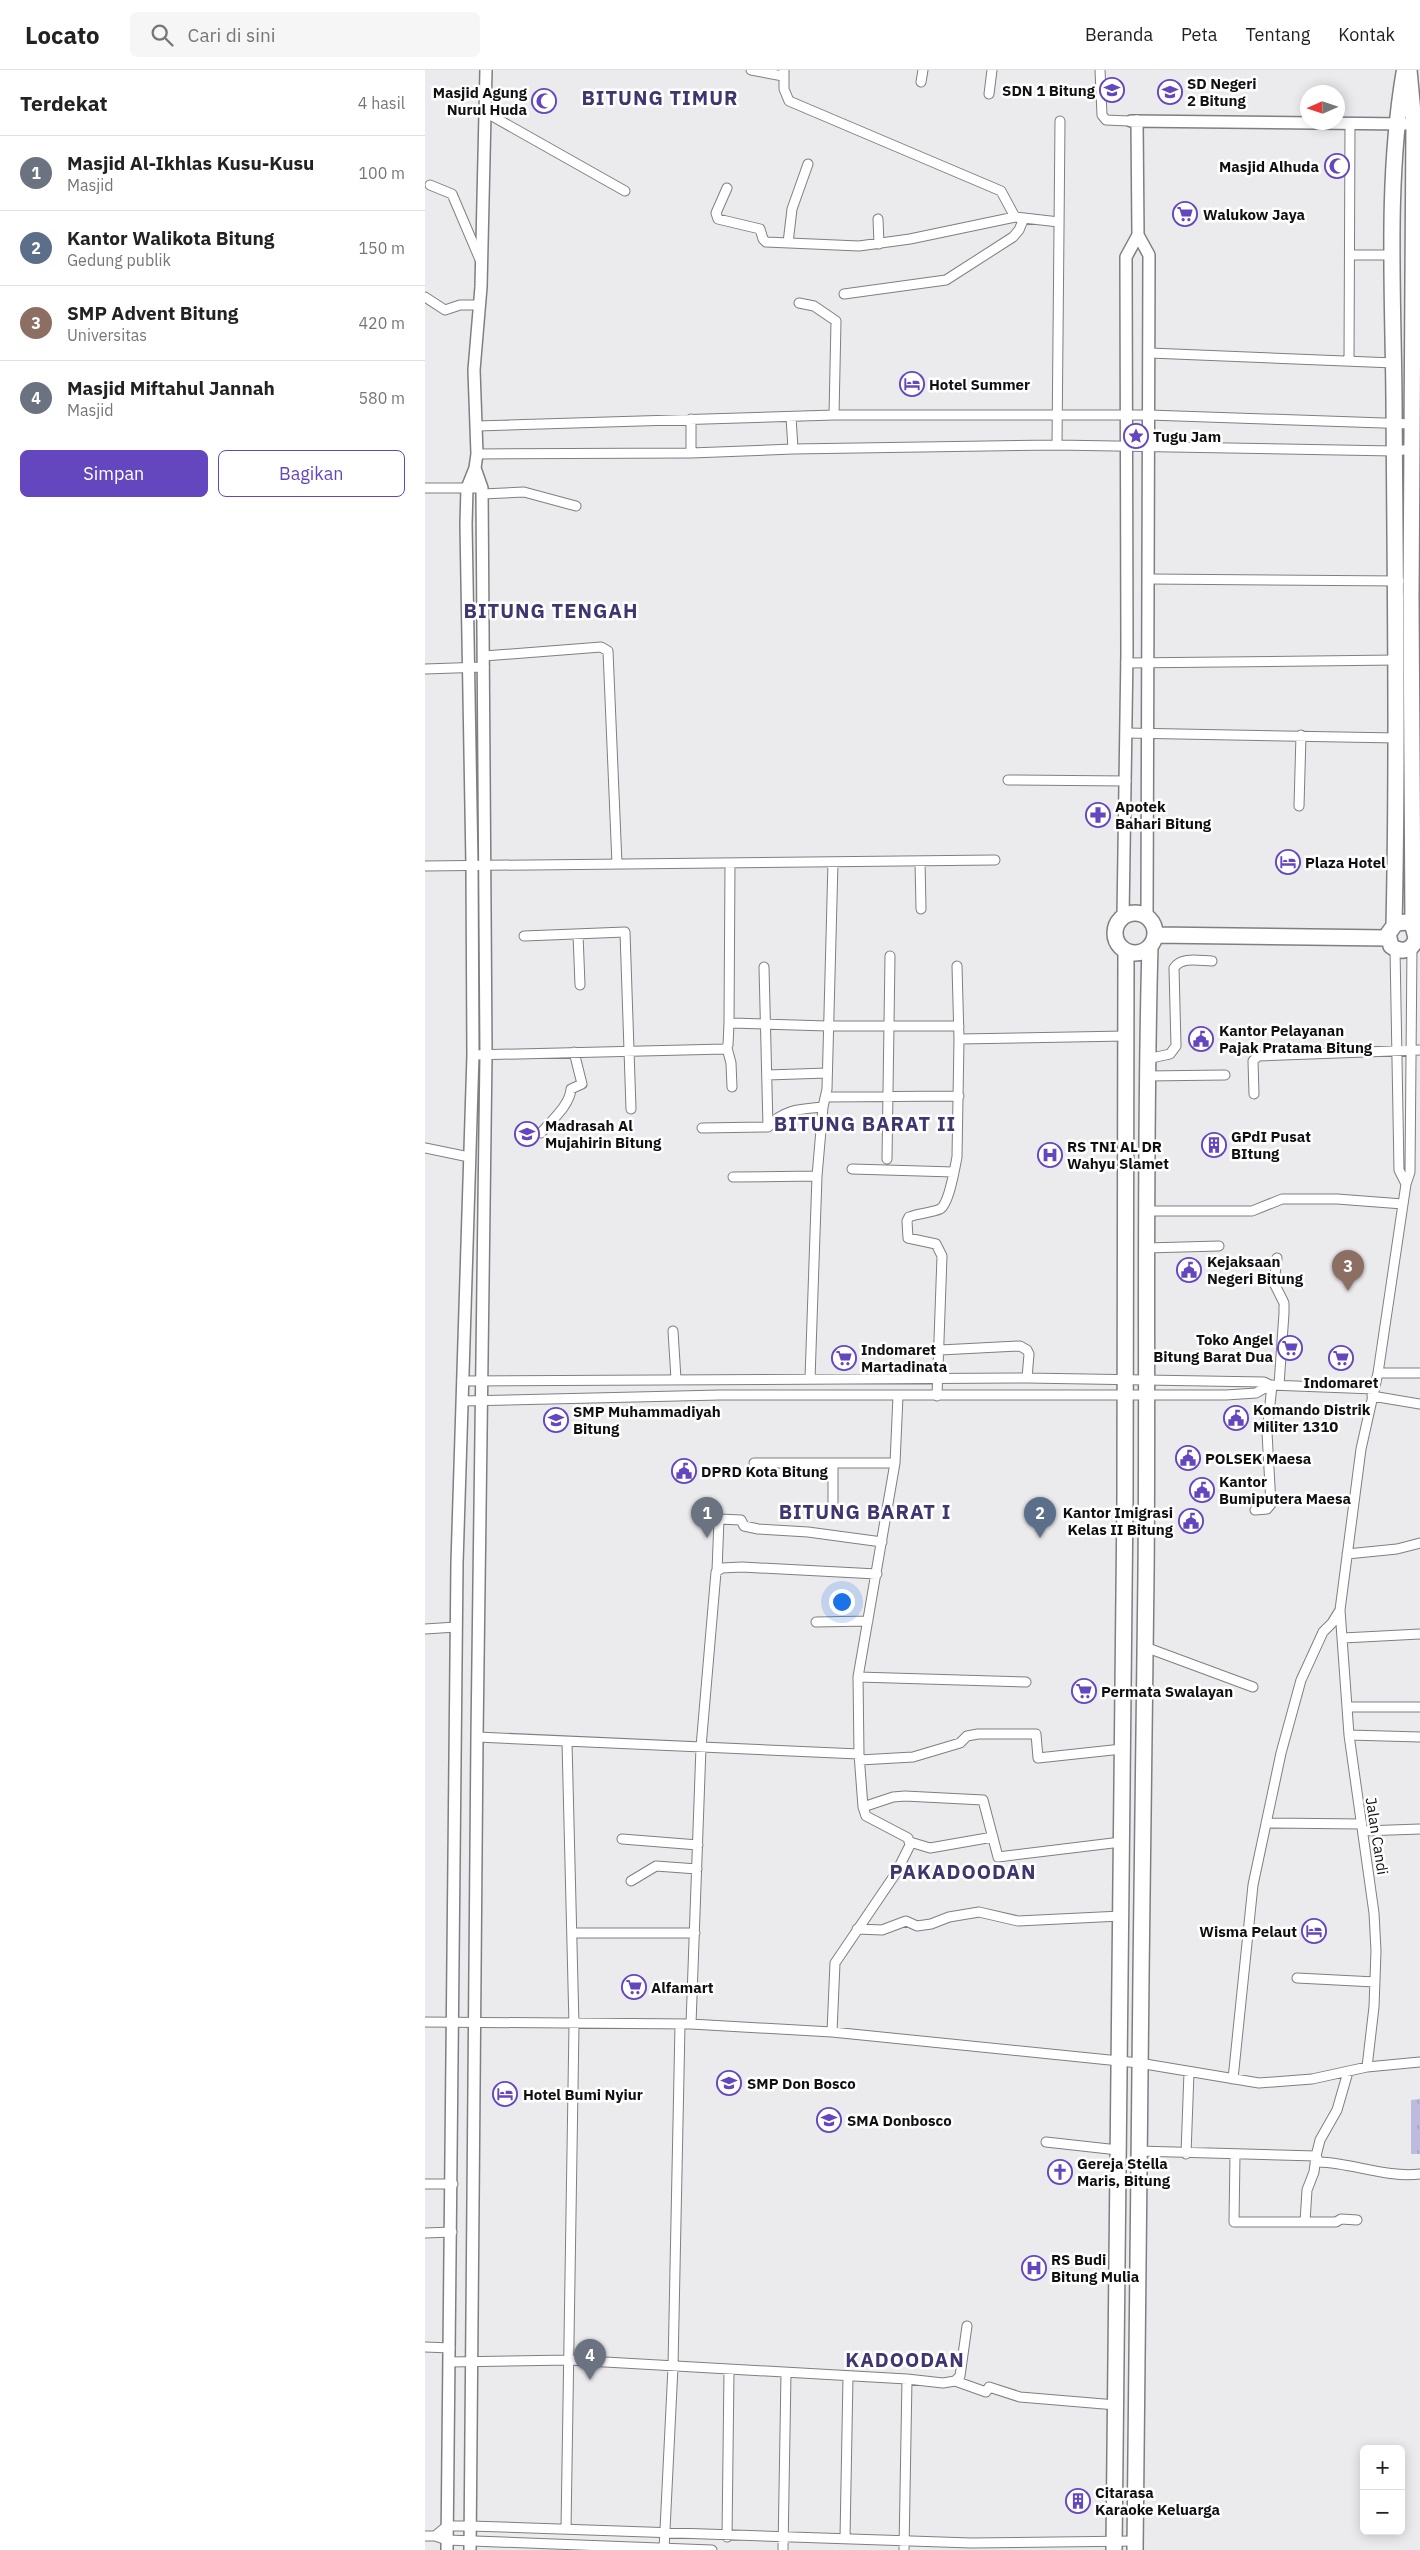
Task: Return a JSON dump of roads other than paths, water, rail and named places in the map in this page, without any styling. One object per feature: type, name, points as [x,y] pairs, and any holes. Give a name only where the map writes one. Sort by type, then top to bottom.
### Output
[{"type":"highway","points":[[1404,70],[1395,124],[1392,255],[1394,451],[1404,580],[1409,599],[1410,761],[1416,788],[1417,853],[1413,926],[1416,938],[1412,946],[1402,951],[1392,937],[1397,790],[1410,761]]},
{"type":"highway","points":[[1404,580],[1413,449],[1414,124],[1409,70]]},
{"type":"highway","points":[[1409,599],[1396,660],[1397,738],[1410,761]]},
{"type":"highway","points":[[1135,2546],[1148,1387],[1146,1076],[1153,941],[1152,921],[1147,916],[1137,913],[1123,917],[1117,924],[1115,935],[1119,945],[1126,952],[1140,952],[1153,941],[1392,937]]},
{"type":"highway","points":[[1392,937],[1401,922],[1413,926]]},
{"type":"highway","points":[[1114,2546],[1126,1379],[1126,952]]},
{"type":"highway","points":[[1125,1189],[1146,1188]]},
{"type":"highway","points":[[1117,2328],[1137,2328]]},
{"type":"street","points":[[447,2545],[453,2181],[456,1627],[473,1055],[467,488],[475,468],[477,454],[474,370],[482,264],[486,70]]},
{"type":"street","points":[[751,70],[783,73],[784,93],[789,101],[1001,191],[1019,218],[1019,230],[1013,237],[946,280],[844,294]]},
{"type":"street","points":[[921,82],[923,70]]},
{"type":"street","points":[[989,94],[992,70]]},
{"type":"street","points":[[1100,70],[1101,110],[1104,118],[1110,121],[1350,125],[1414,124]]},
{"type":"street","points":[[485,112],[625,191]]},
{"type":"street","points":[[1057,445],[1060,121]]},
{"type":"street","points":[[1133,121],[1138,235],[1149,256],[1150,447],[1147,916]]},
{"type":"street","points":[[1349,361],[1350,125]]},
{"type":"street","points":[[788,243],[792,209],[808,164]]},
{"type":"street","points":[[430,185],[452,194],[482,264]]},
{"type":"street","points":[[727,188],[716,213],[718,219],[760,229],[765,241],[849,246],[879,244],[1019,218],[1059,222]]},
{"type":"street","points":[[878,219],[879,244]]},
{"type":"street","points":[[1123,917],[1126,782],[1126,257],[1138,235]]},
{"type":"street","points":[[1350,255],[1392,255]]},
{"type":"street","points":[[425,297],[445,310],[461,306],[479,305]]},
{"type":"street","points":[[799,303],[814,306],[836,320],[833,415]]},
{"type":"street","points":[[1150,353],[1393,363]]},
{"type":"street","points":[[477,426],[833,415],[1125,414],[1394,425],[1413,424]]},
{"type":"street","points":[[791,417],[793,449]]},
{"type":"street","points":[[691,419],[691,453]]},
{"type":"street","points":[[477,454],[691,453],[793,449],[1057,445],[1394,451],[1413,449]]},
{"type":"street","points":[[470,2546],[477,1736],[486,1054],[482,491],[475,468]]},
{"type":"street","points":[[425,488],[467,488],[482,491],[524,492],[576,506]]},
{"type":"street","points":[[1149,579],[1404,580]]},
{"type":"street","points":[[425,670],[469,668],[484,662],[601,647],[608,650],[617,864]]},
{"type":"street","points":[[1126,663],[1149,661],[1396,660]]},
{"type":"street","points":[[1126,733],[1397,738]]},
{"type":"street","points":[[1299,806],[1301,735]]},
{"type":"street","points":[[1008,780],[1126,782]]},
{"type":"street","points":[[1397,790],[1416,788]]},
{"type":"street","points":[[425,866],[995,860]]},
{"type":"street","points":[[920,861],[921,909]]},
{"type":"street","points":[[730,862],[729,1023],[727,1048],[732,1087]]},
{"type":"street","points":[[810,1379],[817,1176],[823,1107],[826,1097],[833,862]]},
{"type":"street","points":[[524,936],[625,932],[631,1109]]},
{"type":"street","points":[[578,934],[580,985]]},
{"type":"street","points":[[1392,937],[1398,1052],[1399,1170],[1406,1184]]},
{"type":"street","name":"Jalan Candi","points":[[1367,2067],[1375,1982],[1374,1913],[1349,1736],[1340,1610],[1361,1449],[1378,1373],[1406,1184],[1411,1172],[1416,1050],[1412,946]]},
{"type":"street","points":[[887,1159],[890,956]]},
{"type":"street","points":[[1147,1059],[1170,1054],[1176,1046],[1174,968],[1177,963],[1181,960],[1212,961]]},
{"type":"street","points":[[937,1396],[942,1256],[936,1244],[908,1238],[907,1221],[909,1216],[939,1210],[945,1205],[957,1157],[959,1026],[957,966]]},
{"type":"street","points":[[764,967],[768,1127]]},
{"type":"street","points":[[733,1023],[890,1027],[959,1026]]},
{"type":"street","points":[[959,1039],[1126,1036]]},
{"type":"street","points":[[473,1055],[722,1050],[727,1048]]},
{"type":"street","points":[[1254,1094],[1253,1061],[1258,1056],[1416,1050]]},
{"type":"street","points":[[541,1133],[571,1095],[571,1090],[582,1084],[574,1052]]},
{"type":"street","points":[[767,1075],[827,1073]]},
{"type":"street","points":[[1146,1076],[1225,1075]]},
{"type":"street","points":[[826,1097],[959,1096]]},
{"type":"street","points":[[702,1128],[768,1127],[777,1118],[789,1111],[823,1107]]},
{"type":"street","points":[[425,1148],[469,1157]]},
{"type":"street","points":[[851,1169],[954,1172]]},
{"type":"street","points":[[733,1177],[817,1176]]},
{"type":"street","points":[[1146,1211],[1251,1211],[1282,1199],[1337,1199],[1403,1204]]},
{"type":"street","points":[[1147,1248],[1219,1246]]},
{"type":"street","points":[[1255,1510],[1267,1509],[1271,1504],[1267,1433],[1284,1313],[1284,1303],[1275,1286],[1277,1258]]},
{"type":"street","points":[[673,1331],[676,1379]]},
{"type":"street","points":[[940,1350],[1020,1346],[1027,1350],[1029,1354],[1027,1378]]},
{"type":"street","points":[[1378,1373],[1420,1372]]},
{"type":"street","points":[[462,1380],[721,1378],[1126,1379],[1148,1387],[1201,1395],[1256,1393],[1274,1385]]},
{"type":"street","points":[[721,1378],[721,1395]]},
{"type":"street","points":[[606,1380],[607,1396]]},
{"type":"street","points":[[462,1401],[607,1396],[1125,1395],[1148,1387],[1201,1381],[1264,1382],[1274,1385],[1373,1393],[1420,1404]]},
{"type":"street","points":[[1201,1381],[1201,1395]]},
{"type":"street","points":[[898,1396],[895,1462],[858,1677],[859,1757],[863,1807],[866,1816],[872,1821],[899,1833],[910,1842],[930,1848],[993,1837]]},
{"type":"street","points":[[754,1463],[895,1462]]},
{"type":"street","points":[[833,1463],[833,1509]]},
{"type":"street","points":[[691,2024],[701,1748],[714,1577],[717,1571],[719,1519],[741,1520],[744,1526],[758,1529],[808,1532],[882,1542]]},
{"type":"street","points":[[1347,1554],[1397,1549],[1420,1543]]},
{"type":"street","points":[[717,1571],[721,1568],[742,1567],[877,1574]]},
{"type":"street","points":[[1233,2079],[1253,1885],[1266,1823],[1299,1686],[1323,1632],[1332,1624],[1340,1610]]},
{"type":"street","points":[[816,1622],[868,1621]]},
{"type":"street","points":[[425,1629],[456,1627]]},
{"type":"street","points":[[1343,1638],[1420,1634]]},
{"type":"street","points":[[1145,1647],[1253,1687]]},
{"type":"street","points":[[858,1677],[1026,1682]]},
{"type":"street","points":[[1347,1707],[1420,1707]]},
{"type":"street","points":[[477,1736],[859,1757],[913,1757],[960,1743],[967,1736],[977,1734],[1036,1734],[1038,1758],[1122,1749]]},
{"type":"street","points":[[1349,1736],[1420,1737]]},
{"type":"street","points":[[566,2529],[574,2025],[567,1742]]},
{"type":"street","points":[[863,1807],[905,1796],[983,1800],[998,1857],[1121,1842]]},
{"type":"street","points":[[1266,1823],[1420,1829]]},
{"type":"street","points":[[622,1839],[698,1845]]},
{"type":"street","points":[[832,2032],[833,1971],[837,1958],[896,1873],[910,1842]]},
{"type":"street","points":[[631,1881],[657,1866],[697,1869]]},
{"type":"street","points":[[857,1930],[882,1930],[906,1921],[917,1926],[931,1924],[949,1917],[979,1912],[1018,1921],[1121,1916]]},
{"type":"street","points":[[573,1934],[695,1933]]},
{"type":"street","points":[[1297,1978],[1375,1982]]},
{"type":"street","points":[[425,2022],[574,2025],[691,2024],[832,2032],[1139,2063],[1233,2079],[1274,2083],[1348,2072],[1367,2067],[1420,2062]]},
{"type":"street","points":[[663,2549],[673,2367],[680,2025]]},
{"type":"street","points":[[1186,2154],[1189,2072]]},
{"type":"street","points":[[1305,2222],[1307,2190],[1314,2172],[1315,2156],[1320,2140],[1337,2110],[1348,2072]]},
{"type":"street","points":[[1046,2142],[1118,2150]]},
{"type":"street","points":[[1138,2152],[1315,2156]]},
{"type":"street","points":[[1235,2155],[1234,2222],[1357,2220]]},
{"type":"street","points":[[1315,2156],[1319,2162],[1354,2165],[1387,2173],[1420,2174]]},
{"type":"street","points":[[425,2184],[473,2178]]},
{"type":"street","points":[[425,2233],[452,2232]]},
{"type":"street","points":[[955,2382],[960,2376],[964,2360],[967,2326]]},
{"type":"street","points":[[425,2347],[450,2348]]},
{"type":"street","points":[[450,2362],[569,2360],[786,2374],[907,2379],[943,2383],[955,2382],[986,2392],[989,2386],[1020,2397],[1116,2405]]},
{"type":"street","points":[[727,2536],[729,2370]]},
{"type":"street","points":[[783,2550],[786,2374]]},
{"type":"street","points":[[845,2538],[849,2377]]},
{"type":"street","points":[[904,2545],[907,2379]]},
{"type":"street","points":[[435,2536],[447,2526],[470,2526],[664,2534],[845,2538],[904,2545],[971,2543],[1135,2546]]},
{"type":"street","points":[[425,2536],[435,2536],[447,2545],[712,2550]]},
{"type":"place","name":"SDN 1 Bitung","points":[[1112,90]]},
{"type":"place","name":"SD Negeri 2 Bitung","points":[[1170,92]]},
{"type":"place","name":"Masjid Agung Nurul Huda","points":[[544,101]]},
{"type":"place","name":"Masjid Alhuda","points":[[1337,166]]},
{"type":"place","name":"Walukow Jaya","points":[[1185,214]]},
{"type":"place","name":"Hotel Summer","points":[[912,384]]},
{"type":"place","name":"Tugu Jam","points":[[1136,436]]},
{"type":"place","name":"Apotek Bahari Bitung","points":[[1098,815]]},
{"type":"place","name":"Plaza Hotel","points":[[1288,862]]},
{"type":"place","name":"Kantor Pelayanan Pajak Pratama Bitung","points":[[1201,1039]]},
{"type":"place","name":"Madrasah Al Mujahirin Bitung","points":[[527,1134]]},
{"type":"place","name":"GPdI Pusat BItung","points":[[1214,1145]]},
{"type":"place","name":"RS TNI AL DR Wahyu Slamet","points":[[1050,1155]]},
{"type":"place","name":"Kejaksaan Negeri Bitung","points":[[1189,1270]]},
{"type":"place","name":"SMP Advent Bitung","points":[[1348,1291]]},
{"type":"place","name":"Toko Angel Bitung Barat Dua","points":[[1290,1348]]},
{"type":"place","name":"Indomaret Martadinata","points":[[844,1358]]},
{"type":"place","name":"Indomaret","points":[[1341,1358]]},
{"type":"place","name":"Komando Distrik Militer 1310","points":[[1236,1418]]},
{"type":"place","name":"SMP Muhammadiyah Bitung","points":[[556,1420]]},
{"type":"place","name":"POLSEK Maesa","points":[[1188,1458]]},
{"type":"place","name":"DPRD Kota Bitung","points":[[684,1471]]},
{"type":"place","name":"Kantor Bumiputera Maesa","points":[[1202,1490]]},
{"type":"place","name":"Kantor Imigrasi Kelas II Bitung","points":[[1191,1521]]},
{"type":"place","name":"Masjid Al-Ikhlas Kusu-Kusu","points":[[707,1538]]},
{"type":"place","name":"Kantor Walikota Bitung","points":[[1040,1538]]},
{"type":"place","name":"Permata Swalayan","points":[[1084,1691]]},
{"type":"place","name":"Wisma Pelaut","points":[[1314,1931]]},
{"type":"place","name":"Alfamart","points":[[634,1987]]},
{"type":"place","name":"SMP Don Bosco","points":[[729,2083]]},
{"type":"place","name":"Hotel Bumi Nyiur","points":[[505,2094]]},
{"type":"place","name":"SMA Donbosco","points":[[829,2120]]},
{"type":"place","name":"Gereja Stella Maris, Bitung","points":[[1060,2172]]},
{"type":"place","name":"RS Budi Bitung Mulia","points":[[1034,2268]]},
{"type":"place","name":"Masjid Miftahul Jannah","points":[[590,2380]]},
{"type":"place","name":"Citarasa Karaoke Keluarga","points":[[1078,2501]]},
{"type":"district","name":"BITUNG TIMUR","points":[[660,97]]},
{"type":"district","name":"BITUNG TENGAH","points":[[551,610]]},
{"type":"district","name":"BITUNG BARAT II","points":[[865,1123]]},
{"type":"district","name":"BITUNG BARAT I","points":[[865,1511]]},
{"type":"district","name":"PAKADOODAN","points":[[963,1871]]},
{"type":"district","name":"KADOODAN","points":[[905,2359]]}]
